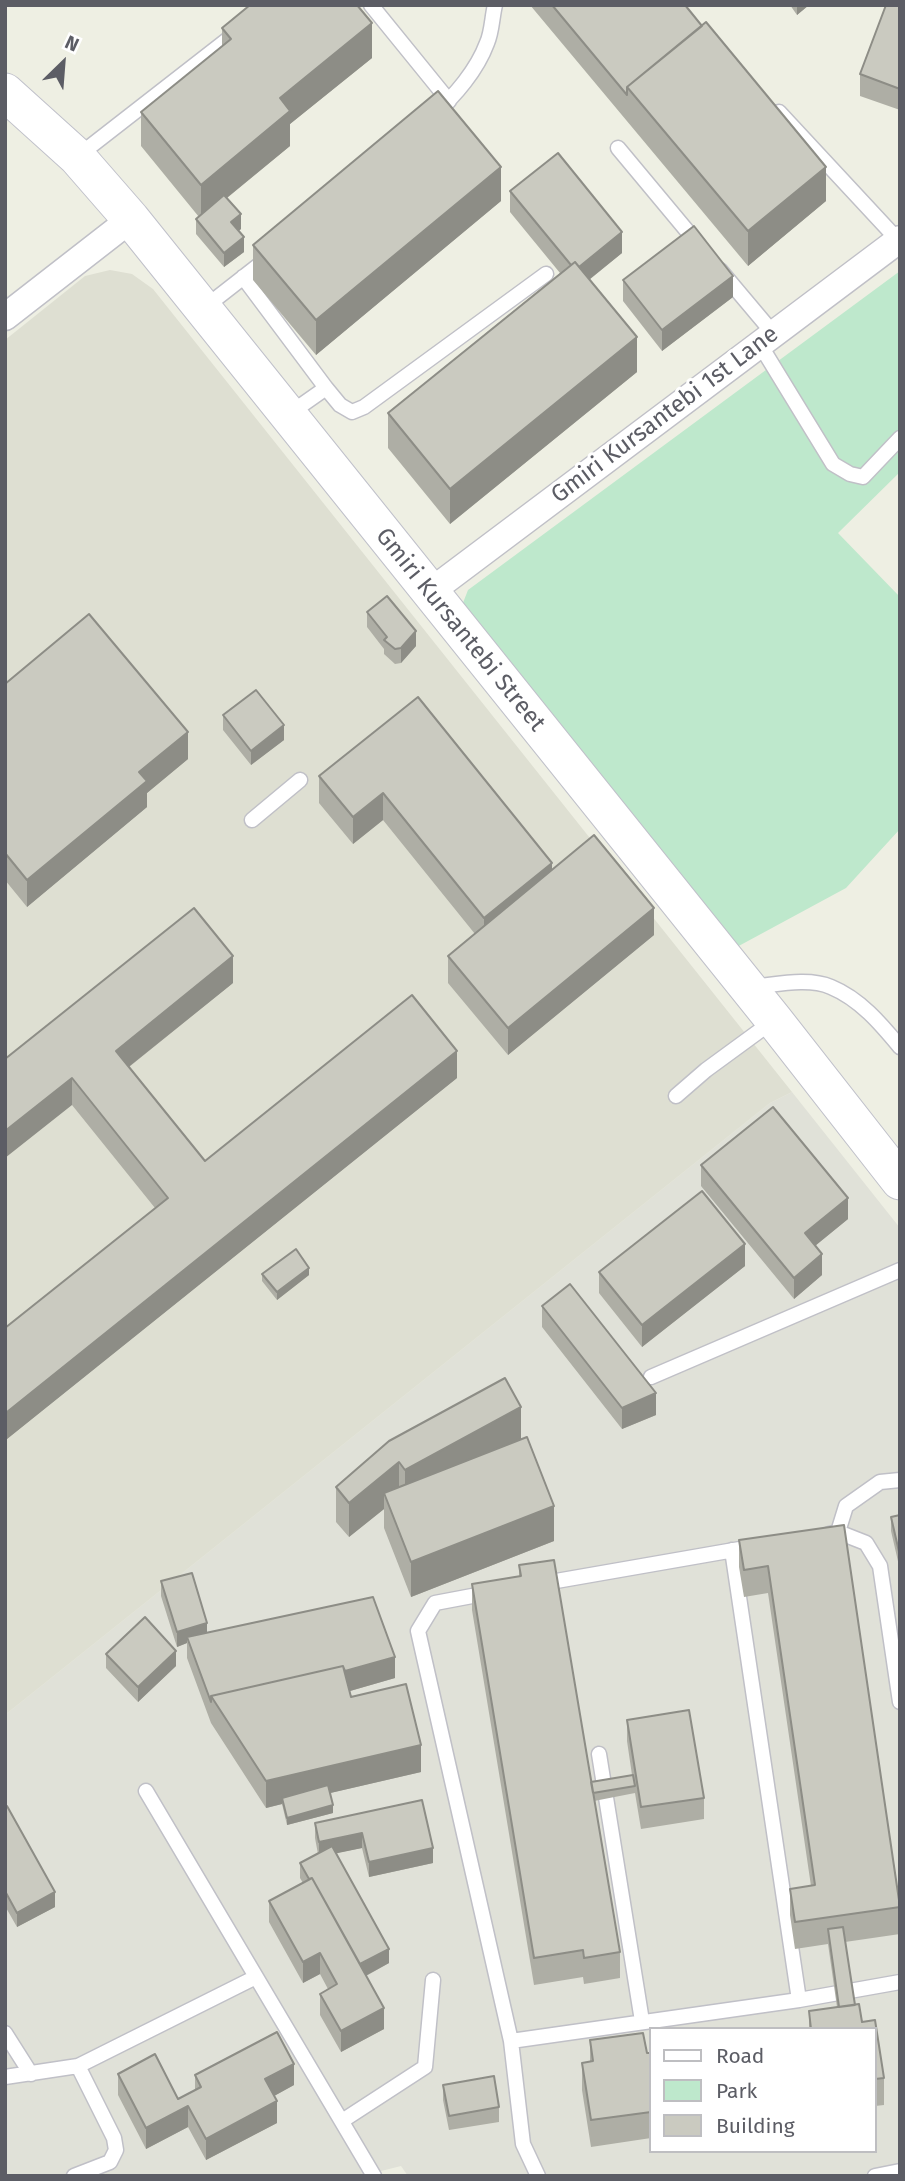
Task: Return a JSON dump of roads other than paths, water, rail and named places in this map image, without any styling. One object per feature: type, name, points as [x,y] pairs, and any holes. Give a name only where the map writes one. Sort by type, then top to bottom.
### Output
[{"type":"street","name":"Gmiri Kursantebi Street","points":[[5,92],[77,157],[131,219],[748,987],[900,1181]]},
{"type":"street","points":[[5,317],[131,219]]},
{"type":"street","name":"Gmiri Kursantebi 1st Lane","points":[[430,592],[899,239]]},
{"type":"lane","points":[[371,5],[449,101]]},
{"type":"lane","points":[[418,128],[449,101],[469,74],[487,43],[495,5]]},
{"type":"lane","points":[[77,157],[249,22]]},
{"type":"lane","points":[[765,97],[899,239]]},
{"type":"lane","points":[[618,148],[709,256],[766,338],[833,464],[850,474],[863,477],[900,438]]},
{"type":"lane","points":[[203,309],[284,244]]},
{"type":"lane","points":[[243,277],[326,388],[340,405],[352,412],[364,407],[546,274]]},
{"type":"lane","points":[[289,414],[326,388]]},
{"type":"lane","points":[[252,820],[300,780]]},
{"type":"lane","points":[[748,987],[804,983],[831,986],[872,1013],[900,1047]]},
{"type":"lane","points":[[676,1096],[706,1070],[774,1020]]},
{"type":"lane","points":[[651,1377],[900,1270]]},
{"type":"lane","points":[[838,1532],[846,1506],[880,1482],[900,1480]]},
{"type":"lane","points":[[812,1536],[838,1532],[866,1543],[880,1566],[900,1702]]},
{"type":"lane","points":[[530,1586],[772,1543]]},
{"type":"lane","points":[[732,1550],[799,2000]]},
{"type":"lane","points":[[502,1591],[435,1603],[418,1631],[511,2041],[523,2144],[538,2176]]},
{"type":"lane","points":[[599,1754],[642,2021]]},
{"type":"lane","points":[[146,1791],[374,2176]]},
{"type":"lane","points":[[5,2077],[78,2066],[256,1977]]},
{"type":"lane","points":[[342,2121],[425,2067],[433,1980]]},
{"type":"lane","points":[[511,2041],[799,2000],[900,1982]]},
{"type":"lane","points":[[5,2033],[31,2074]]},
{"type":"lane","points":[[74,2176],[110,2162],[116,2150],[114,2138],[78,2066]]},
{"type":"lane","points":[[875,2176],[900,2171]]}]
